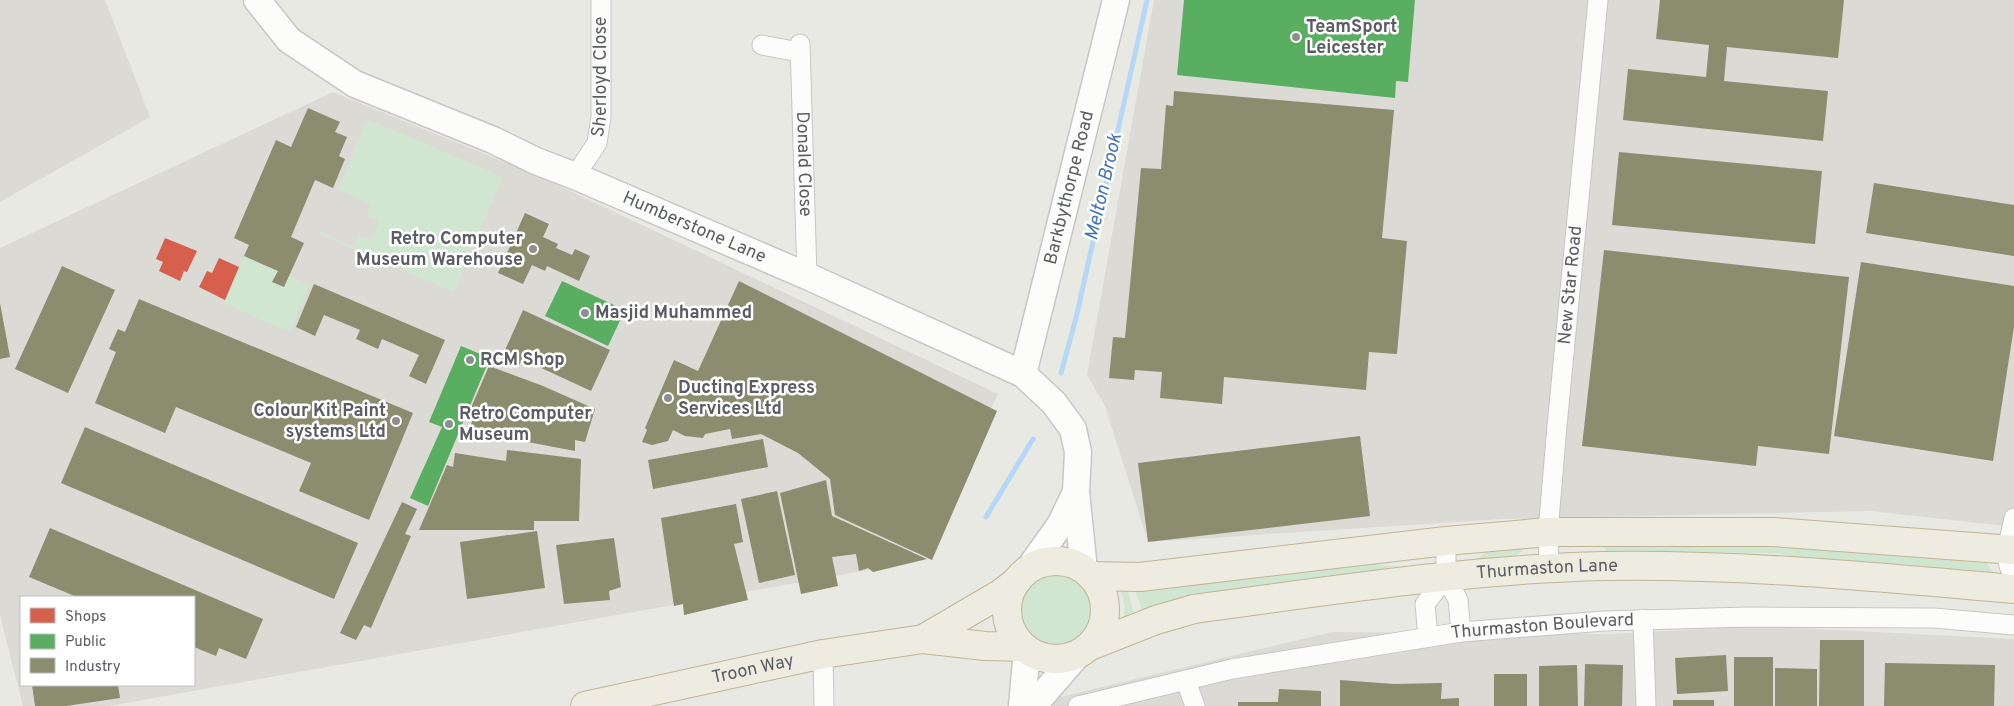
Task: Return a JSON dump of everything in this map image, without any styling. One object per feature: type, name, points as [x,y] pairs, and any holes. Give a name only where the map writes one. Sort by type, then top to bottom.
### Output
[{"type":"highway","name":"Thurmaston Lane","points":[[1088,573],[1140,577],[1446,541],[1548,532],[1774,532],[2011,550]]},
{"type":"highway","points":[[1056,561],[1071,563],[1088,573],[1100,588],[1105,603],[1102,626],[1084,650],[1056,659],[1044,658],[1025,648],[1014,636],[1008,615],[1010,594],[1022,575],[1041,564],[1056,561]]},
{"type":"highway","name":"Thurmaston Lane","points":[[1084,650],[1156,620],[1194,609],[1446,577],[1604,566],[1780,569],[2014,589]]},
{"type":"highway","name":"Troon Way","points":[[923,639],[1000,594],[1022,575]]},
{"type":"highway","name":"Troon Way","points":[[585,706],[823,654],[923,639],[985,646],[1025,648]]},
{"type":"street","name":"Humberstone Lane","points":[[257,0],[289,40],[355,84],[494,140],[536,161],[807,276],[1023,374],[1054,402],[1073,429],[1078,452],[1076,492],[1088,573]]},
{"type":"street","name":"Sherloyd Close","points":[[575,176],[597,143],[602,117],[601,0]]},
{"type":"street","name":"Barkbythorpe Road","points":[[1023,374],[1116,0]]},
{"type":"street","name":"New Star Road","points":[[1549,570],[1548,532],[1598,0]]},
{"type":"street","name":"Donald Close","points":[[762,45],[800,48],[807,276]]},
{"type":"street","name":"Humberstone Lane","points":[[1022,575],[1060,525],[1076,492]]},
{"type":"street","points":[[2014,518],[2011,550],[2007,565],[2014,576]]},
{"type":"street","points":[[1446,541],[1446,577],[1458,600],[1461,632]]},
{"type":"street","points":[[1428,637],[1425,604],[1446,577]]},
{"type":"street","name":"Thurmaston Boulevard","points":[[1078,706],[1232,669],[1461,632],[1642,619],[1747,617],[1934,618],[2014,625]]},
{"type":"street","points":[[1642,619],[1646,706]]},
{"type":"street","points":[[1022,706],[1025,648]]},
{"type":"street","points":[[1033,706],[1084,650]]},
{"type":"street","points":[[823,654],[824,706]]},
{"type":"street","points":[[1186,681],[1195,706]]},
{"type":"shaded area","points":[[0,0],[105,0],[150,117],[0,202]]},
{"type":"shaded area","points":[[1154,0],[2014,0],[2014,527],[1870,511],[1503,519],[1148,542],[1105,406],[1087,375]]},
{"type":"shaded area","points":[[333,92],[539,176],[998,394],[924,543],[896,565],[109,706],[23,706],[0,615],[0,248]]},
{"type":"shaded area","points":[[1758,626],[2014,639],[2014,706],[1023,706],[1332,632],[1612,634]]},
{"type":"green space","points":[[367,119],[503,177],[454,292],[319,234],[320,232],[354,247],[359,236],[371,240],[379,221],[367,216],[371,204],[338,189]]},
{"type":"green space","points":[[244,256],[310,285],[290,332],[224,303]]},
{"type":"green space","points":[[1605,541],[1698,541],[1983,557],[1996,576],[1864,567],[1772,553],[1606,552]]},
{"type":"green space","points":[[1528,546],[1510,560],[1465,567],[1488,551]]},
{"type":"green space","points":[[1376,564],[1401,567],[1408,572],[1143,612],[1133,585],[1285,568],[1308,571]]},
{"type":"green space","points":[[1057,574],[1078,580],[1088,590],[1094,611],[1088,632],[1078,642],[1057,648],[1036,642],[1026,632],[1020,611],[1026,590],[1036,580]]},
{"type":"green space","points":[[1120,585],[1126,585],[1135,616],[1123,622],[1125,607]]},
{"type":"building: Shops","points":[[165,238],[197,251],[187,272],[184,271],[180,281],[159,271],[163,262],[156,259]]},
{"type":"building: Shops","points":[[219,258],[239,267],[225,300],[199,287],[207,271],[212,273]]},
{"type":"building: Public","name":"TeamSport Leicester","points":[[1184,0],[1415,0],[1408,82],[1396,81],[1395,98],[1177,75]]},
{"type":"building: Public","name":"Masjid Muhammed","points":[[562,281],[625,310],[608,346],[545,316]]},
{"type":"building: Public","name":"Retro Computer Museum","points":[[461,346],[490,358],[428,506],[410,498],[442,427],[429,422]]},
{"type":"building: Industry","points":[[1660,0],[1844,0],[1838,58],[1727,47],[1724,81],[1828,91],[1823,141],[1623,120],[1628,69],[1706,77],[1709,45],[1656,39]]},
{"type":"building: Industry","points":[[1174,91],[1394,110],[1382,238],[1407,241],[1397,354],[1369,352],[1366,390],[1224,377],[1222,404],[1160,398],[1162,372],[1135,370],[1134,380],[1109,378],[1113,337],[1125,338],[1141,168],[1161,169],[1166,105],[1173,106]]},
{"type":"building: Industry","points":[[308,108],[340,122],[335,132],[347,137],[339,156],[345,159],[333,188],[315,180],[291,237],[304,243],[284,287],[272,282],[278,271],[244,256],[249,245],[234,238],[276,140],[291,147]]},
{"type":"building: Industry","points":[[1619,152],[1822,171],[1815,244],[1612,225]]},
{"type":"building: Industry","points":[[1874,183],[2014,205],[2014,256],[1866,233]]},
{"type":"building: Industry","name":"Retro Computer Museum Warehouse","points":[[525,213],[549,224],[543,237],[558,244],[556,248],[572,255],[575,249],[590,256],[579,281],[547,266],[545,271],[532,265],[523,284],[498,273]]},
{"type":"building: Industry","points":[[1604,250],[1849,277],[1829,454],[1758,446],[1756,466],[1582,446]]},
{"type":"building: Industry","points":[[1861,262],[2014,286],[2014,327],[1993,461],[1834,436]]},
{"type":"building: Industry","points":[[62,266],[115,290],[68,393],[15,369]]},
{"type":"building: Industry","points":[[739,281],[997,411],[932,560],[835,515],[830,479],[798,453],[761,434],[732,439],[730,429],[705,434],[703,438],[685,436],[673,430],[668,441],[652,445],[642,442],[647,430],[645,428],[674,360],[698,371]]},
{"type":"building: Industry","points":[[314,284],[445,340],[426,384],[409,376],[419,355],[382,339],[378,349],[356,339],[360,330],[324,315],[315,336],[296,327]]},
{"type":"building: Industry","points":[[139,299],[413,413],[369,520],[299,491],[311,463],[176,407],[165,433],[95,403],[116,352],[109,349],[118,329],[125,332]]},
{"type":"building: Industry","points":[[0,303],[10,357],[0,359]]},
{"type":"building: Industry","points":[[523,310],[610,350],[591,391],[522,359],[518,367],[501,359]]},
{"type":"building: Industry","points":[[489,366],[543,386],[595,409],[585,442],[575,440],[575,451],[469,431],[473,418],[467,417]]},
{"type":"building: Industry","points":[[85,427],[358,543],[334,599],[61,483]]},
{"type":"building: Industry","points":[[1360,436],[1370,516],[1148,542],[1138,463]]},
{"type":"building: Industry","points":[[763,439],[768,467],[653,489],[648,460]]},
{"type":"building: Industry","points":[[507,450],[581,459],[579,521],[534,521],[534,530],[419,530],[447,465],[453,467],[455,453],[506,461]]},
{"type":"building: Industry","points":[[826,480],[832,516],[927,559],[873,572],[868,568],[859,571],[856,554],[832,557],[838,586],[801,594],[780,493]]},
{"type":"building: Industry","points":[[777,491],[795,575],[759,583],[741,499]]},
{"type":"building: Industry","points":[[402,502],[417,509],[405,534],[411,536],[371,628],[364,625],[356,640],[340,633]]},
{"type":"building: Industry","points":[[736,504],[743,542],[734,544],[748,600],[684,615],[683,604],[674,606],[661,518]]},
{"type":"building: Industry","points":[[50,528],[263,619],[246,659],[219,648],[216,656],[195,647],[195,596],[75,596],[29,577]]},
{"type":"building: Industry","points":[[537,531],[545,588],[467,599],[460,542]]},
{"type":"building: Industry","points":[[614,538],[621,587],[609,591],[610,600],[564,604],[556,545]]},
{"type":"building: Industry","points":[[1820,640],[1864,640],[1864,706],[1819,706]]},
{"type":"building: Industry","points":[[1726,655],[1728,691],[1677,694],[1675,658]]},
{"type":"building: Industry","points":[[1734,657],[1773,657],[1773,706],[1734,706]]},
{"type":"building: Industry","points":[[1885,663],[1995,665],[1994,706],[1884,706]]},
{"type":"building: Industry","points":[[1585,664],[1623,665],[1622,706],[1584,706]]},
{"type":"building: Industry","points":[[1577,665],[1578,706],[1539,706],[1539,666]]},
{"type":"building: Industry","points":[[1775,668],[1817,669],[1817,706],[1775,706]]},
{"type":"building: Industry","points":[[1494,674],[1527,674],[1527,706],[1494,706]]},
{"type":"building: Industry","points":[[1340,680],[1394,684],[1442,683],[1441,699],[1459,698],[1459,706],[1340,706]]},
{"type":"building: Industry","points":[[32,686],[118,686],[120,698],[66,706],[35,706]]},
{"type":"building: Industry","points":[[1279,689],[1321,691],[1321,706],[1238,706],[1238,702],[1278,702]]},
{"type":"building: Industry","points":[[1673,700],[1714,700],[1714,706],[1673,706]]},
{"type":"waterway","name":"Melton Brook","points":[[1061,373],[1076,318],[1147,0]]},
{"type":"waterway","name":"Melton Brook","points":[[986,517],[1033,439]]},
{"type":"place","name":"TeamSport Leicester","points":[[1296,37]]},
{"type":"place","name":"Retro Computer Museum Warehouse","points":[[533,249]]},
{"type":"place","name":"Masjid Muhammed","points":[[585,313]]},
{"type":"place","name":"RCM Shop","points":[[470,360]]},
{"type":"place","name":"Ducting Express Services Ltd","points":[[668,398]]},
{"type":"place","name":"Colour Kit Paint systems Ltd","points":[[396,421]]},
{"type":"place","name":"Retro Computer Museum","points":[[449,424]]}]
